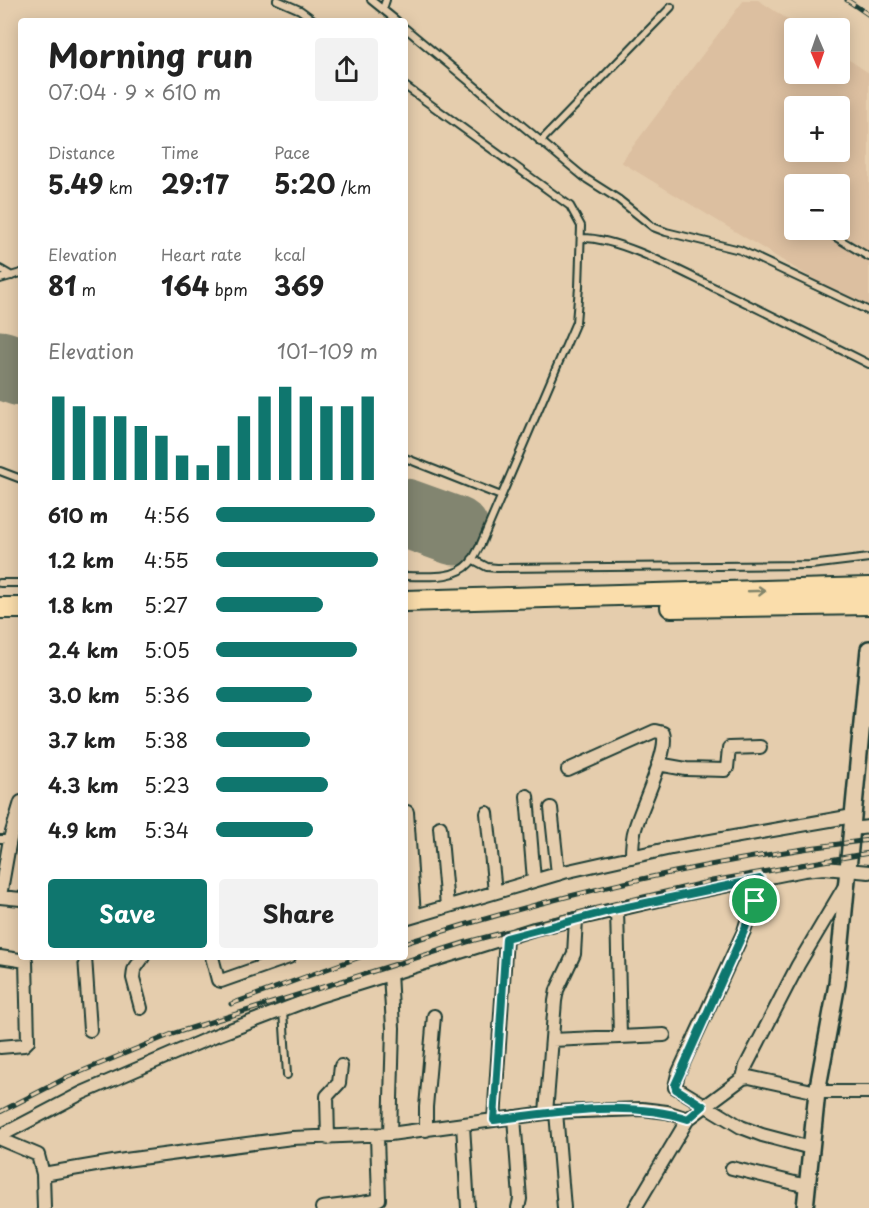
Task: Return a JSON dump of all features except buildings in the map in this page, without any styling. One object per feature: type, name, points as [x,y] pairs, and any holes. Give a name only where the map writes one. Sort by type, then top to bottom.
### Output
[{"type":"main road","points":[[408,601],[869,588]]},
{"type":"main road","points":[[408,613],[869,604]]},
{"type":"main road","points":[[0,608],[18,608]]},
{"type":"main road","points":[[0,621],[18,620]]},
{"type":"street","points":[[804,1208],[817,1092],[837,984],[869,649]]},
{"type":"street","points":[[568,770],[658,731],[663,733],[665,740],[658,764],[634,828],[632,857]]},
{"type":"street","points":[[658,764],[686,769],[725,770],[729,748],[760,747]]},
{"type":"street","points":[[526,796],[534,880]]},
{"type":"street","points":[[551,808],[558,874]]},
{"type":"street","points":[[18,809],[5,839],[0,897],[18,899]]},
{"type":"street","points":[[487,813],[495,892]]},
{"type":"street","points":[[408,847],[410,917],[558,874],[805,823],[852,822],[869,827]]},
{"type":"street","points":[[440,827],[447,906]]},
{"type":"street","points":[[0,1137],[82,1093],[214,1036],[390,972],[576,919],[760,879],[824,868],[848,875],[869,872]]},
{"type":"street","points":[[743,1078],[746,1066],[798,965],[848,875]]},
{"type":"street","points":[[760,879],[744,931],[675,1085],[676,1089],[703,1106],[753,1132],[811,1148]]},
{"type":"street","points":[[617,909],[620,1037]]},
{"type":"street","points":[[564,1208],[551,1112],[552,1040],[557,990],[574,954],[576,919]]},
{"type":"street","points":[[494,1120],[506,938]]},
{"type":"street","points":[[0,957],[18,960]]},
{"type":"street","points":[[0,1047],[24,1045],[28,1041],[26,961],[20,960]]},
{"type":"street","points":[[85,960],[90,1030]]},
{"type":"street","points":[[141,960],[132,978],[141,1008]]},
{"type":"street","points":[[213,960],[220,981],[271,960]]},
{"type":"street","points":[[390,972],[393,1028],[390,1134]]},
{"type":"street","points":[[426,1130],[434,1016]]},
{"type":"street","points":[[552,1040],[664,1035]]},
{"type":"street","points":[[328,1138],[327,1096],[339,1083],[340,1066]]},
{"type":"street","points":[[635,1208],[688,1119],[743,1078],[749,1077],[817,1092],[869,1092]]},
{"type":"street","points":[[43,1174],[125,1160],[292,1138],[376,1136],[551,1112],[642,1109],[667,1112],[688,1119]]},
{"type":"street","points":[[514,1118],[520,1199],[518,1208]]},
{"type":"street","points":[[463,1125],[468,1208]]},
{"type":"street","points":[[322,1208],[354,1206],[375,1202],[379,1199],[376,1136]]},
{"type":"street","points":[[0,1137],[38,1155],[43,1174],[44,1208]]},
{"type":"street","points":[[732,1168],[807,1186]]},
{"type":"lane","points":[[277,0],[300,10],[311,18]]},
{"type":"lane","points":[[371,0],[393,18]]},
{"type":"lane","points":[[382,9],[386,0]]},
{"type":"lane","points":[[540,141],[670,7]]},
{"type":"lane","points":[[408,31],[585,178],[618,199],[653,228],[740,250],[869,311]]},
{"type":"lane","points":[[408,88],[570,206],[581,226],[576,322],[480,546],[472,559],[459,571],[449,575],[408,574]]},
{"type":"lane","points":[[581,238],[603,239],[661,263],[869,364]]},
{"type":"lane","points":[[841,240],[869,257]]},
{"type":"lane","points":[[0,269],[12,276]]},
{"type":"lane","points":[[0,279],[18,274]]},
{"type":"lane","points":[[408,459],[501,496]]},
{"type":"lane","points":[[0,471],[18,478]]},
{"type":"lane","points":[[472,559],[486,567],[497,568],[811,565],[869,558]]},
{"type":"lane","points":[[0,583],[18,583]]},
{"type":"lane","points":[[283,1009],[287,1075]]},
{"type":"shaded area","points":[[744,0],[758,0],[786,18],[784,84],[850,84],[850,61],[869,73],[869,313],[621,162]]},
{"type":"runway","points":[[0,365],[18,371]]},
{"type":"runway","points":[[408,514],[455,531]]},
{"type":"railway","points":[[847,0],[869,15]]},
{"type":"railway","points":[[408,942],[519,909],[693,868],[869,840]]},
{"type":"railway","points":[[0,1112],[68,1077],[172,1034],[467,942],[712,881],[869,853]]},
{"type":"railway","points":[[231,1004],[352,960]]},
{"type":"route","points":[[760,879],[755,901],[744,931],[678,1074],[676,1089],[703,1106],[688,1119],[667,1112],[642,1109],[552,1112],[494,1120],[506,938],[613,910],[760,879]]}]
